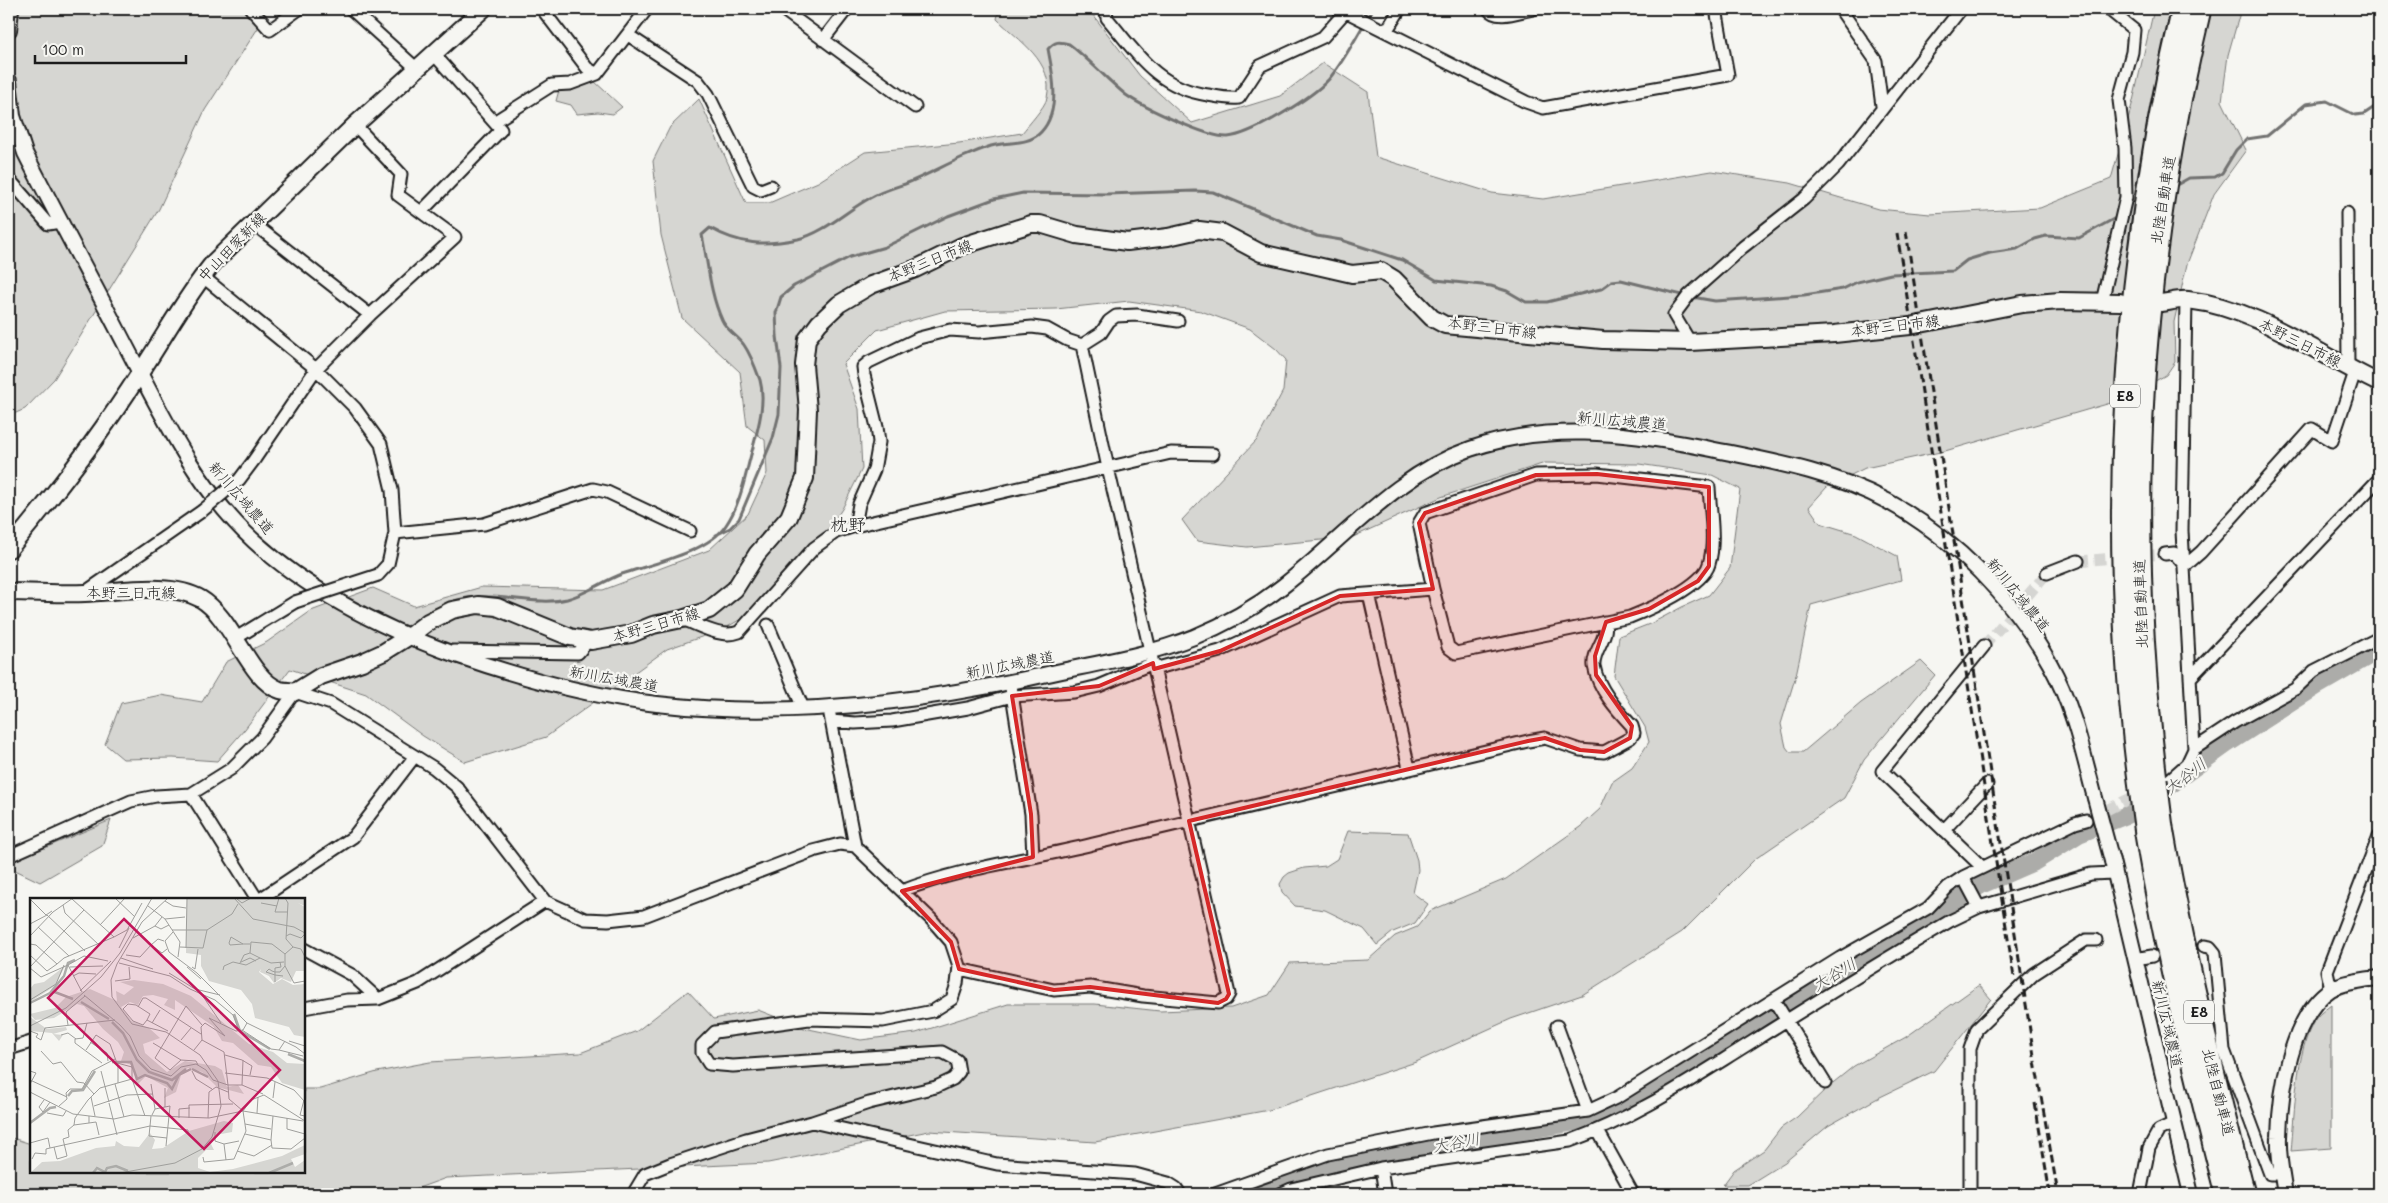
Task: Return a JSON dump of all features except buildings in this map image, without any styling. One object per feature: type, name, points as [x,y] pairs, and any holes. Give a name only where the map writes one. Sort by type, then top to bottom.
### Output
[{"type":"highway","name":"北陸自動車道","points":[[2155,783],[2127,657],[2122,570],[2125,392],[2140,228],[2164,92],[2183,9]]},
{"type":"highway","name":"北陸自動車道","points":[[2200,9],[2171,147],[2157,231],[2148,314],[2141,410],[2140,578],[2143,654],[2155,783],[2154,831],[2161,922],[2226,1194]]},
{"type":"highway","name":"北陸自動車道","points":[[2154,831],[2175,904],[2194,993],[2244,1194]]},
{"type":"main road","name":"中山田家新線","points":[[9,549],[63,482],[140,374],[202,276],[355,125],[483,9]]},
{"type":"main road","name":"本野三日市線","points":[[9,592],[83,593],[160,590],[184,593],[201,599],[213,609],[236,638],[258,674],[279,690],[295,692],[320,676],[362,662],[408,637],[428,622],[452,610],[478,605],[497,607],[570,637],[588,641],[611,639],[653,625],[682,619],[709,610],[735,590],[757,554],[789,517],[805,478],[808,410],[804,365],[807,339],[818,322],[839,304],[871,285],[915,269],[962,246],[1031,224],[1040,224],[1076,235],[1128,242],[1168,237],[1199,230],[1223,233],[1261,253],[1315,266],[1352,274],[1381,271],[1394,279],[1432,318],[1445,325],[1603,340],[1690,342],[1834,334],[1910,326],[2022,304],[2120,302]]},
{"type":"main road","name":"本野三日市線","points":[[2161,303],[2186,300],[2220,306],[2263,322],[2379,383]]},
{"type":"street","points":[[9,30],[12,9]]},
{"type":"street","points":[[251,9],[270,30],[299,9]]},
{"type":"street","points":[[351,9],[416,68]]},
{"type":"street","points":[[542,9],[587,68],[597,74]]},
{"type":"street","points":[[494,122],[552,85],[570,84],[597,74],[647,9]]},
{"type":"street","points":[[782,9],[915,107]]},
{"type":"street","points":[[823,40],[847,9]]},
{"type":"street","points":[[1106,9],[1108,18],[1146,65],[1178,88],[1194,94],[1227,99],[1238,98],[1260,66],[1323,37],[1343,10],[1387,30],[1526,102],[1543,108],[1728,75],[1716,9]]},
{"type":"street","points":[[1387,30],[1400,9]]},
{"type":"street","points":[[1488,9],[1491,13],[1499,15],[1533,9]]},
{"type":"street","points":[[1840,9],[1876,61],[1882,106]]},
{"type":"street","points":[[1690,342],[1674,315],[1689,295],[1743,247],[1804,199],[1838,165],[1882,106],[1961,9]]},
{"type":"street","points":[[2102,302],[2126,197],[2125,148],[2119,100],[2132,52],[2134,30],[2108,9]]},
{"type":"street","points":[[628,35],[698,81],[708,94],[753,186],[761,190],[770,186]]},
{"type":"street","points":[[421,212],[500,130],[433,53]]},
{"type":"street","name":"新川広域農道","points":[[9,81],[13,116],[25,153],[140,374],[195,472],[251,538],[288,569],[348,607],[408,637],[500,670],[560,686],[613,697],[661,704],[744,710],[803,708],[830,714],[926,696],[1011,689],[1153,661],[1195,636],[1239,614],[1281,588],[1389,494],[1430,468],[1468,450],[1524,436],[1581,431],[1659,439],[1782,464],[1841,482],[1886,500],[1936,533],[1982,573],[2024,624],[2051,665],[2070,710],[2096,798],[2191,1194]]},
{"type":"street","points":[[83,593],[202,511],[239,480],[316,369],[370,315],[456,237],[398,195],[401,174],[355,125]]},
{"type":"street","points":[[9,180],[48,224],[60,222]]},
{"type":"street","points":[[2185,566],[2201,552],[2312,429],[2332,441],[2352,370],[2347,213]]},
{"type":"street","points":[[254,224],[370,315]]},
{"type":"street","points":[[202,276],[316,369],[355,408],[381,444],[392,490],[395,532],[388,564],[378,576],[295,602],[236,638]]},
{"type":"street","points":[[2155,783],[2187,764],[2194,749],[2182,531],[2186,300]]},
{"type":"street","points":[[1082,345],[1102,332],[1109,321],[1116,316],[1137,315],[1178,321]]},
{"type":"street","points":[[855,526],[859,504],[874,470],[879,442],[863,367],[869,362],[919,338],[950,330],[979,332],[1032,327],[1047,329],[1067,340],[1082,345]]},
{"type":"street","points":[[959,969],[1054,990],[1090,987],[1143,996],[1218,1003],[1226,999],[1229,994],[1108,468],[1082,345]]},
{"type":"street","points":[[682,619],[719,633],[732,634],[739,632],[814,548],[836,532],[855,526],[1171,453],[1213,454]]},
{"type":"street","points":[[1597,474],[1709,487],[1712,544],[1709,566],[1698,581],[1649,609],[1630,617],[1604,622],[1456,653],[1448,647],[1433,589],[1419,522],[1425,513],[1536,476],[1597,474]]},
{"type":"street","points":[[2190,678],[2379,479]]},
{"type":"street","points":[[395,532],[484,524],[593,490],[607,492],[690,531]]},
{"type":"street","points":[[2165,554],[2174,553],[2185,566]]},
{"type":"street","points":[[2047,573],[2078,561]]},
{"type":"street","points":[[632,1194],[645,1174],[670,1164],[746,1139],[812,1122],[869,1103],[936,1087],[953,1079],[960,1072],[957,1060],[942,1052],[733,1066],[709,1064],[702,1053],[702,1045],[715,1032],[809,1019],[883,1021],[932,1010],[952,999],[959,969],[951,942],[931,919],[855,846],[830,714],[864,722],[926,716],[1011,689],[1074,692],[1099,686],[1153,661],[1220,650],[1340,596],[1433,589]]},
{"type":"street","points":[[1369,594],[1409,768]]},
{"type":"street","points":[[902,891],[967,871],[1545,738],[1580,750],[1604,752],[1630,738],[1634,732],[1632,726],[1604,691],[1596,675],[1595,656],[1606,633],[1604,622]]},
{"type":"street","points":[[768,625],[803,708]]},
{"type":"street","points":[[2194,749],[2235,722],[2295,689],[2314,671],[2379,638]]},
{"type":"street","points":[[446,651],[578,653],[588,641]]},
{"type":"street","points":[[1982,867],[1882,771],[1984,646]]},
{"type":"street","points":[[1011,689],[1031,814],[1032,857]]},
{"type":"street","points":[[9,856],[131,801],[156,796],[190,794],[231,770],[262,738],[295,692],[331,704],[414,756],[457,787],[545,901],[584,919],[608,920],[644,916],[813,851],[840,844],[855,846]]},
{"type":"street","points":[[260,898],[352,837],[414,756]]},
{"type":"street","points":[[1944,830],[1987,784]]},
{"type":"street","points":[[190,794],[258,898]]},
{"type":"street","points":[[1215,1194],[1328,1154],[1433,1133],[1588,1111],[1618,1097],[1840,958],[1928,908],[1948,887],[1963,876],[2075,823],[2086,820]]},
{"type":"street","points":[[2331,989],[2327,971],[2379,836]]},
{"type":"street","points":[[1280,1194],[1291,1189],[1381,1168],[1570,1141],[1598,1131],[1624,1119],[1675,1090],[1950,920],[1979,907],[2113,867]]},
{"type":"street","points":[[1963,876],[1979,907]]},
{"type":"street","points":[[305,1008],[347,1000],[378,999],[418,983],[545,901]]},
{"type":"street","points":[[1970,1194],[1970,1049],[1977,1029],[2034,974],[2086,940],[2096,940]]},
{"type":"street","points":[[2204,946],[2210,947],[2215,953],[2224,1050],[2270,1174],[2282,1174]]},
{"type":"street","points":[[305,950],[352,975],[378,999]]},
{"type":"street","points":[[2135,958],[2152,956]]},
{"type":"street","points":[[2285,1194],[2279,1137],[2286,1078],[2296,1037],[2306,1015],[2331,989],[2379,978]]},
{"type":"street","points":[[1774,1000],[1825,1082]]},
{"type":"street","points":[[1556,1026],[1588,1111]]},
{"type":"street","points":[[9,1049],[30,1042]]},
{"type":"street","points":[[812,1122],[997,1164],[1135,1174],[1168,1183],[1176,1188],[1180,1194]]},
{"type":"street","points":[[2140,1194],[2149,1148],[2159,1130],[2174,1123]]},
{"type":"street","points":[[1598,1131],[1633,1194]]},
{"type":"street","points":[[1381,1168],[1385,1194]]},
{"type":"highlighted area","points":[[1597,474],[1709,487],[1709,566],[1698,581],[1649,609],[1606,622],[1595,656],[1596,675],[1632,726],[1630,738],[1604,752],[1580,750],[1545,738],[1528,741],[1189,821],[1229,994],[1226,999],[1218,1003],[1090,987],[1054,990],[959,969],[951,942],[902,891],[1033,857],[1031,814],[1012,696],[1099,686],[1153,663],[1154,669],[1220,651],[1340,596],[1433,589],[1419,523],[1425,513],[1536,475]]},
{"type":"shaded area","points":[[9,9],[263,9],[260,25],[205,110],[159,209],[54,379],[25,409],[9,416],[9,211],[13,206],[9,185]]},
{"type":"shaded area","points":[[999,9],[1073,9],[1093,15],[1140,76],[1192,123],[1280,96],[1323,63],[1368,92],[1376,157],[1492,193],[1543,199],[1712,171],[1790,183],[1878,209],[1930,214],[2040,208],[2111,179],[2133,101],[2154,9],[2241,9],[2228,55],[2222,101],[2246,150],[2214,194],[2187,264],[2174,322],[2175,362],[2166,375],[2121,400],[1945,451],[1865,468],[1827,487],[1809,507],[1820,523],[1856,534],[1897,556],[1901,580],[1811,605],[1796,675],[1781,724],[1786,747],[1790,752],[1803,752],[1861,703],[1921,661],[1935,675],[1864,760],[1844,798],[1755,859],[1682,932],[1582,995],[1511,1019],[1416,1062],[1269,1110],[1095,1142],[929,1131],[768,1163],[446,1178],[402,1194],[9,1194],[9,1137],[30,1144],[30,1173],[305,1173],[305,1089],[320,1089],[377,1072],[430,1062],[580,1053],[637,1031],[688,991],[714,1019],[758,1010],[804,1028],[861,1040],[916,1033],[1008,1004],[1095,1004],[1160,1011],[1231,1008],[1269,995],[1290,963],[1368,960],[1395,936],[1417,927],[1430,911],[1506,879],[1580,827],[1600,809],[1612,782],[1632,768],[1649,742],[1645,727],[1614,676],[1619,636],[1652,623],[1709,595],[1730,568],[1740,489],[1712,475],[1639,464],[1545,463],[1441,497],[1353,537],[1247,547],[1197,541],[1182,520],[1257,440],[1283,391],[1286,360],[1276,349],[1250,329],[1201,311],[1129,301],[1056,309],[945,311],[877,330],[843,364],[859,409],[862,469],[842,509],[815,549],[761,607],[724,629],[667,649],[546,737],[465,762],[423,736],[366,694],[290,669],[245,729],[217,761],[173,758],[123,759],[105,744],[121,703],[161,695],[202,702],[226,662],[267,642],[311,611],[373,588],[414,606],[482,587],[603,590],[709,550],[748,514],[767,473],[765,440],[747,426],[740,372],[682,318],[661,235],[653,161],[670,127],[699,99],[746,203],[769,203],[818,182],[865,152],[959,143],[1022,133],[1046,102],[1048,85],[1046,73],[1033,53],[997,19]]},
{"type":"shaded area","points":[[593,80],[622,107],[613,114],[598,112],[577,114],[571,105],[556,101],[559,90]]},
{"type":"shaded area","points":[[111,820],[102,846],[40,882],[9,867],[9,863]]},
{"type":"shaded area","points":[[1348,831],[1408,833],[1417,860],[1418,870],[1413,893],[1428,904],[1415,923],[1393,932],[1377,945],[1364,929],[1325,910],[1295,906],[1282,892],[1280,884],[1289,873],[1304,868],[1326,866],[1337,859]]},
{"type":"shaded area","points":[[1979,985],[1991,999],[1934,1071],[1876,1099],[1828,1126],[1785,1162],[1748,1185],[1723,1185],[1734,1170],[1764,1150],[1781,1128],[1797,1117],[1829,1086],[1854,1066],[1906,1037]]},
{"type":"shaded area","points":[[2331,1005],[2331,1148],[2291,1151],[2297,1082],[2304,1047],[2316,1018]]},
{"type":"waterway","points":[[1367,19],[1373,9]]},
{"type":"waterway","points":[[454,601],[483,597],[540,601],[567,599],[622,574],[694,550],[707,543],[726,525],[742,489],[759,425],[762,388],[747,349],[724,324],[718,310],[702,235],[710,228],[732,238],[752,243],[774,243],[798,239],[817,232],[861,203],[887,190],[991,146],[1024,141],[1036,136],[1041,132],[1051,114],[1054,92],[1048,49],[1057,42],[1069,44],[1134,100],[1160,114],[1206,133],[1228,137],[1239,135],[1266,123],[1321,87],[1339,66],[1364,24]]},
{"type":"waterway","points":[[2173,187],[2189,178],[2215,177],[2222,173],[2236,150],[2247,139],[2267,136],[2306,104],[2327,101],[2355,115],[2364,114],[2379,104]]},
{"type":"waterway","points":[[716,535],[730,528],[739,519],[773,438],[779,414],[781,368],[776,313],[781,297],[794,286],[850,257],[885,247],[948,216],[994,199],[1023,193],[1213,192],[1317,236],[1341,240],[1402,260],[1436,280],[1491,286],[1507,291],[1526,302],[1547,302],[1601,289],[1612,281],[1621,280],[1686,296]]},
{"type":"waterway","points":[[1692,297],[1715,301],[1804,295],[1843,289],[1857,282],[1891,274],[1953,271],[1967,260],[1990,253],[2017,249],[2035,239],[2046,236],[2079,238],[2119,216]]},
{"type":"waterway","name":"大谷川","points":[[1246,1194],[1330,1164],[1587,1120],[1630,1098],[1981,885],[2036,861],[2079,834],[2142,809],[2178,779],[2227,744],[2317,686],[2379,650]]},
{"type":"tunnel","points":[[2078,561],[2165,554]]},
{"type":"tunnel","points":[[1984,646],[2047,573]]},
{"type":"tunnel","points":[[2092,817],[2143,792]]},
{"type":"railway","points":[[1906,231],[2034,1056],[2058,1194]]},
{"type":"railway","points":[[1897,233],[2014,977]]},
{"type":"railway","points":[[2035,1103],[2050,1194]]},
{"type":"district","name":"枕野","points":[[848,525]]}]
